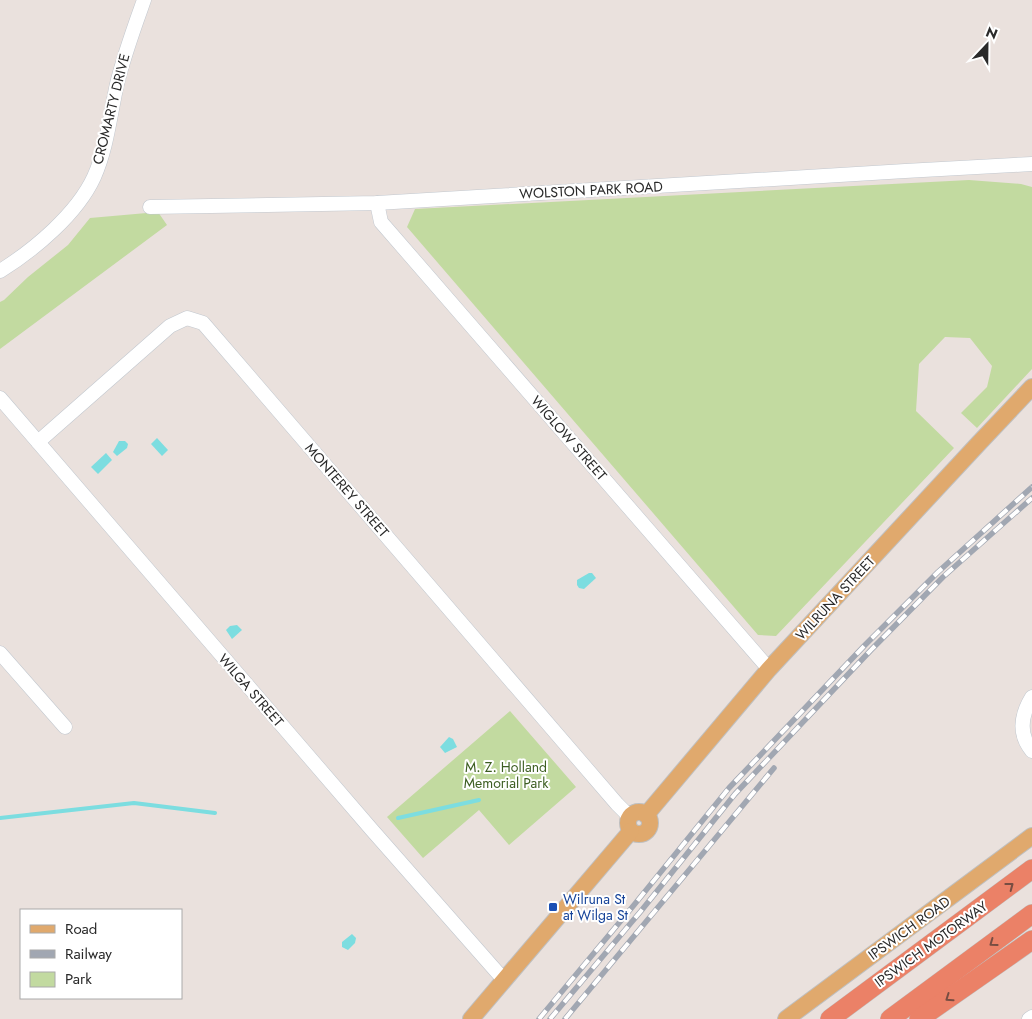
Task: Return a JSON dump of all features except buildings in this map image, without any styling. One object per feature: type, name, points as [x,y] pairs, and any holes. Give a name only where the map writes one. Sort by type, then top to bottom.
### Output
[{"type":"highway","name":"IPSWICH MOTORWAY","points":[[830,1019],[1032,869]]},
{"type":"highway","points":[[890,1019],[1032,914]]},
{"type":"highway","points":[[919,1019],[1032,940]]},
{"type":"main road","name":"WILRUNA STREET","points":[[471,1019],[636,821],[769,669],[1032,387]]},
{"type":"main road","name":"IPSWICH ROAD","points":[[786,1019],[1032,836]]},
{"type":"street","name":"CROMARTY DRIVE","points":[[0,271],[36,246],[54,230],[74,208],[93,178],[103,148],[126,48],[144,0]]},
{"type":"street","name":"WOLSTON PARK ROAD","points":[[150,207],[377,203],[1032,164]]},
{"type":"street","name":"WIGLOW STREET","points":[[377,203],[381,222],[769,669]]},
{"type":"street","name":"MONTEREY STREET","points":[[38,442],[170,326],[187,318],[203,323],[611,797],[636,821]]},
{"type":"street","name":"WILGA STREET","points":[[0,398],[372,830],[504,980]]},
{"type":"street","points":[[0,653],[65,727]]},
{"type":"street","points":[[1032,698],[1025,709],[1022,724],[1025,741],[1032,751]]},
{"type":"green space","points":[[969,180],[1021,184],[1032,187],[1032,369],[977,428],[961,413],[987,387],[992,366],[970,338],[945,337],[919,364],[916,411],[954,448],[776,636],[758,635],[407,227],[415,209]]},
{"type":"green space","points":[[158,212],[167,225],[0,349],[0,302],[68,245],[90,218]]},
{"type":"green space","name":"M. Z. Holland Memorial Park","points":[[510,711],[576,787],[509,845],[479,810],[423,858],[387,817]]},
{"type":"water","points":[[157,438],[168,450],[162,456],[151,444]]},
{"type":"water","points":[[119,441],[125,441],[128,444],[127,448],[117,456],[113,452]]},
{"type":"water","points":[[106,453],[112,460],[98,474],[91,467]]},
{"type":"water","points":[[592,573],[596,578],[584,589],[579,588],[577,580]]},
{"type":"water","points":[[237,625],[242,630],[232,639],[226,630],[230,626]]},
{"type":"water","points":[[449,737],[453,739],[457,747],[445,753],[440,747]]},
{"type":"water","points":[[352,934],[356,938],[355,943],[348,950],[342,947],[342,942]]},
{"type":"waterway","points":[[398,818],[479,800]]},
{"type":"waterway","points":[[0,818],[134,803],[215,813]]},
{"type":"railway","points":[[539,1019],[729,788],[865,645],[938,572],[1032,487]]},
{"type":"railway","points":[[550,1019],[641,911],[735,794],[943,577],[1032,498]]},
{"type":"railway","points":[[565,1019],[774,768]]},
{"type":"place","name":"Wilruna St at Wilga St","points":[[553,907]]}]
